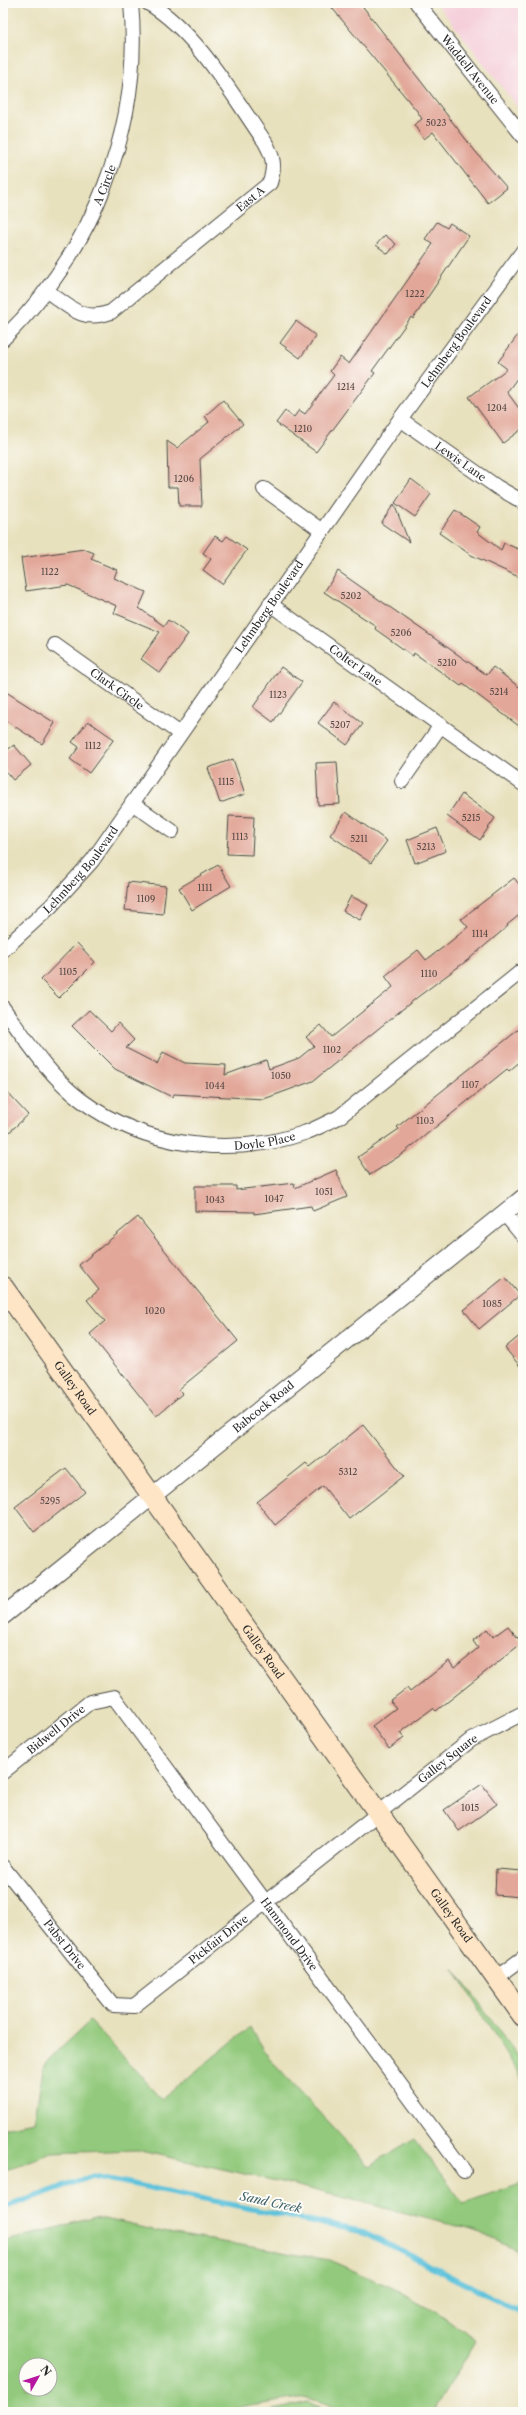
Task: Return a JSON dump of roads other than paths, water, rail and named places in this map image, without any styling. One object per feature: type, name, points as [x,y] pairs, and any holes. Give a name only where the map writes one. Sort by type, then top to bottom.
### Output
[{"type":"main road","name":"Galley Road","points":[[3,1287],[523,2016]]},
{"type":"street","name":"A Circle","points":[[3,339],[47,292],[90,222],[100,201],[123,129],[131,73],[133,42],[131,3]]},
{"type":"street","name":"East A","points":[[47,292],[83,316],[98,317],[111,312],[270,183],[273,172],[273,157],[266,142],[201,53],[171,19],[148,3]]},
{"type":"street","name":"Waddell Avenue","points":[[417,3],[523,136]]},
{"type":"street","name":"Lehmberg Boulevard","points":[[3,950],[35,922],[92,861],[179,733],[400,419],[523,251]]},
{"type":"street","name":"Lewis Lane","points":[[400,419],[497,487],[523,502]]},
{"type":"street","points":[[264,489],[322,531]]},
{"type":"street","name":"Colter Lane","points":[[270,604],[523,784]]},
{"type":"street","name":"Clark Circle","points":[[55,645],[179,733]]},
{"type":"street","points":[[402,781],[441,725]]},
{"type":"street","points":[[132,803],[172,831]]},
{"type":"street","name":"Doyle Place","points":[[3,1008],[39,1057],[60,1080],[81,1100],[106,1116],[137,1131],[170,1140],[204,1146],[240,1146],[269,1142],[304,1133],[340,1117],[523,970]]},
{"type":"street","name":"Babcock Road","points":[[3,1616],[523,1198]]},
{"type":"street","points":[[504,1213],[523,1236]]},
{"type":"street","name":"Bidwell Drive","points":[[3,1772],[90,1702],[114,1697]]},
{"type":"street","name":"Hammond Drive","points":[[114,1697],[464,2171]]},
{"type":"street","name":"Galley Square","points":[[378,1812],[471,1740],[523,1714]]},
{"type":"street","name":"Pickfair Drive","points":[[134,2006],[378,1812]]},
{"type":"street","name":"Pabst Drive","points":[[3,1867],[113,2005],[134,2006]]},
{"type":"street","points":[[496,1978],[523,1958]]},
{"type":"waterway","name":"Sand Creek","points":[[3,2208],[93,2176],[364,2232],[523,2313]]}]
